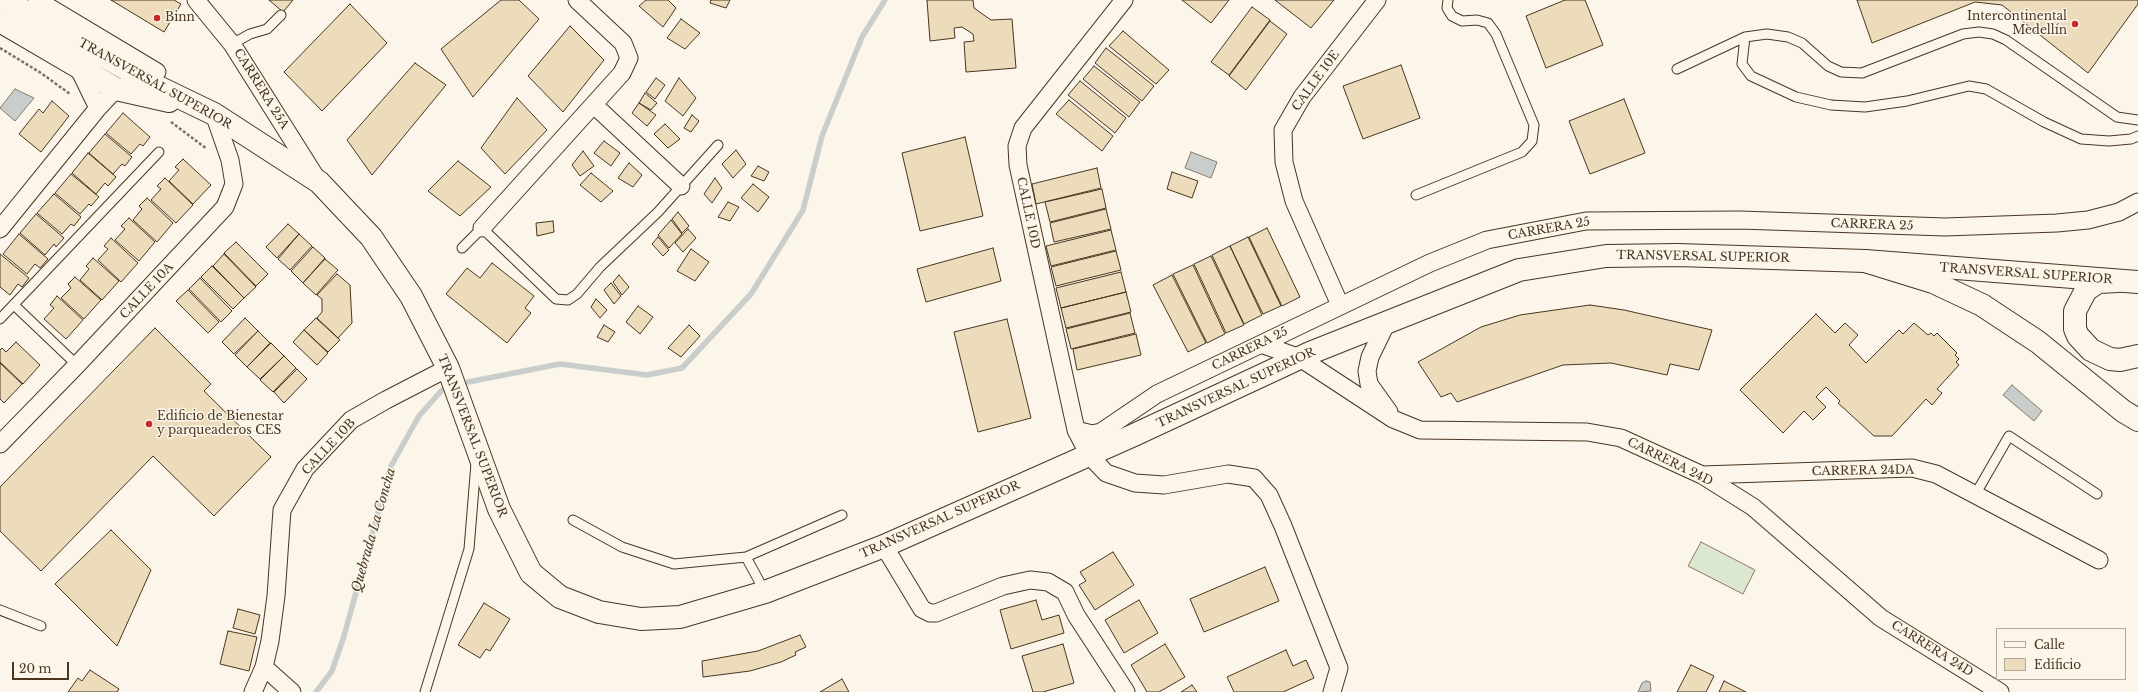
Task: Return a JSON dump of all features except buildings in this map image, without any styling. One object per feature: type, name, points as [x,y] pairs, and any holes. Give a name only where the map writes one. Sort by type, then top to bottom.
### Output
[{"type":"main road","name":"TRANSVERSAL SUPERIOR","points":[[5,0],[161,79],[319,182],[371,237],[411,296],[453,380],[499,509],[531,573],[560,597],[599,612],[641,619],[680,617],[765,592],[884,546],[1089,456],[1300,358],[1519,270],[1606,256],[1678,255],[1865,262],[2128,282]]},
{"type":"main road","points":[[0,21],[116,89],[207,110]]},
{"type":"main road","points":[[1865,262],[1933,282],[1982,305],[2038,342],[2123,411],[2138,420]]},
{"type":"main road","points":[[2128,282],[2098,282],[2086,290],[2075,311],[2075,328],[2078,336],[2091,350],[2110,359],[2120,360],[2138,356]]},
{"type":"street","points":[[37,0],[161,79]]},
{"type":"street","name":"CARRERA 25A","points":[[196,0],[232,44],[319,182]]},
{"type":"street","points":[[482,228],[622,73],[629,58],[623,42],[577,0]]},
{"type":"street","name":"CALLE 10D","points":[[1089,456],[1076,430],[1018,165],[1017,146],[1023,128],[1124,0]]},
{"type":"street","name":"CALLE 10E","points":[[1340,305],[1294,201],[1284,162],[1283,130],[1302,97],[1377,0]]},
{"type":"street","points":[[78,68],[98,108]]},
{"type":"street","points":[[0,228],[98,108],[116,89]]},
{"type":"street","points":[[594,105],[682,186]]},
{"type":"street","name":"CALLE 10A","points":[[0,444],[77,365],[225,207],[234,184],[230,160],[207,110]]},
{"type":"street","name":"CARRERA 25","points":[[1076,430],[1092,434],[1100,432],[1157,394],[1340,305],[1430,263],[1487,240],[1586,221],[1740,220],[1890,226],[2007,225],[2088,220],[2119,212],[2138,202]]},
{"type":"street","points":[[1387,322],[1370,357],[1367,370],[1369,384],[1393,419]]},
{"type":"street","name":"CARRERA 24D","points":[[1261,344],[1300,358],[1393,419],[1420,430],[1587,432],[1621,438],[1702,475],[1753,507],[1880,618],[2000,692]]},
{"type":"street","name":"CALLE 10B","points":[[253,692],[264,667],[276,596],[282,510],[305,469],[351,420],[386,400],[453,380]]},
{"type":"street","points":[[1089,456],[1106,473],[1135,483],[1164,485],[1228,474],[1254,478],[1269,495],[1283,526],[1339,668],[1332,692]]},
{"type":"street","name":"CARRERA 24DA","points":[[1702,475],[1912,468],[1936,474],[2099,560]]},
{"type":"street","points":[[884,546],[922,609],[930,613],[936,613],[1003,586],[1030,580],[1048,582],[1065,592],[1076,615],[1126,692]]},
{"type":"street","points":[[264,667],[292,692]]},
{"type":"lane","points":[[1416,195],[1522,152],[1532,140],[1534,125],[1496,34],[1488,23],[1477,20],[1462,21],[1452,16],[1447,8],[1448,0]]},
{"type":"lane","points":[[232,44],[250,34],[267,29],[281,15]]},
{"type":"lane","points":[[1677,69],[1745,37],[1767,34],[1788,37],[1802,43],[1828,66],[1853,74],[1862,73],[1963,34],[1979,32],[1993,34],[2006,40],[2116,117],[2138,120]]},
{"type":"lane","points":[[1745,37],[1742,64],[1751,76],[1796,97],[1831,105],[1865,106],[1907,101],[1969,86],[1986,89],[2044,122],[2081,139],[2109,141],[2131,139],[2138,136]]},
{"type":"lane","points":[[462,248],[482,228],[556,299],[568,300],[577,294],[600,267],[658,212],[718,145]]},
{"type":"lane","points":[[0,319],[159,152]]},
{"type":"lane","points":[[14,305],[77,365]]},
{"type":"lane","points":[[1975,495],[2009,436],[2097,494]]},
{"type":"lane","points":[[425,692],[469,549],[479,452]]},
{"type":"lane","points":[[574,520],[622,547],[674,564],[746,557],[842,515]]},
{"type":"lane","points":[[746,557],[765,592]]},
{"type":"lane","points":[[0,610],[41,626]]},
{"type":"green space","points":[[1701,542],[1755,570],[1743,594],[1688,566]]},
{"type":"shaded area","points":[[15,89],[34,98],[15,121],[0,108]]},
{"type":"shaded area","points":[[1191,152],[1217,162],[1211,178],[1185,168]]},
{"type":"shaded area","points":[[2012,385],[2042,411],[2034,421],[2003,395]]},
{"type":"shaded area","points":[[1646,681],[1650,682],[1651,691],[1638,692],[1642,683]]},
{"type":"waterway","name":"Quebrada La Concha","points":[[468,382],[560,364],[647,375],[682,368],[751,294],[803,210],[822,136],[862,37],[885,0]]},
{"type":"waterway","name":"Quebrada La Concha","points":[[316,692],[332,671],[344,636],[391,466],[419,416],[442,390],[451,387]]},
{"type":"place","name":"Binn","points":[[157,18]]},
{"type":"place","name":"Intercontinental Medellín","points":[[2075,24]]},
{"type":"place","name":"Edificio de Bienestar y parqueaderos CES","points":[[149,424]]}]
